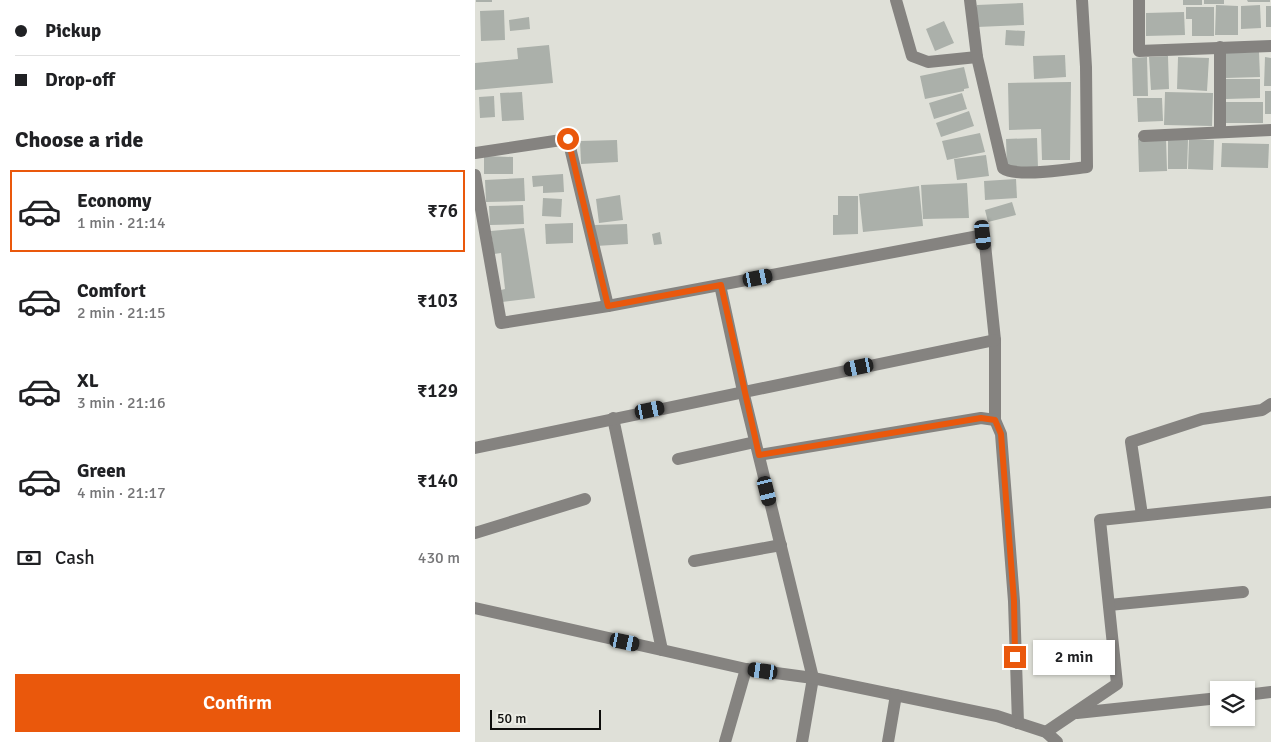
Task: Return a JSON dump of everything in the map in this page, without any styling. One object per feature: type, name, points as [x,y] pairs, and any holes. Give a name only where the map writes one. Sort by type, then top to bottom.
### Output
[{"type":"street","points":[[896,0],[911,56],[928,62],[977,57]]},
{"type":"street","points":[[970,0],[977,57],[1003,168],[1008,171],[1019,172],[1087,168],[1086,67],[1082,0]]},
{"type":"street","points":[[1139,0],[1139,51],[1271,46]]},
{"type":"street","points":[[1220,47],[1220,132]]},
{"type":"street","points":[[1144,136],[1271,130]]},
{"type":"street","points":[[475,153],[568,139],[608,306]]},
{"type":"street","points":[[475,175],[501,323],[608,306],[983,235],[995,340],[995,420],[1001,434],[1014,601],[1017,723]]},
{"type":"street","points":[[721,285],[743,391],[813,678],[802,742]]},
{"type":"street","points":[[475,448],[995,340]]},
{"type":"street","points":[[1141,515],[1131,442],[1202,419],[1262,410],[1271,404]]},
{"type":"street","points":[[613,418],[662,650]]},
{"type":"street","points":[[678,459],[981,418],[995,420]]},
{"type":"street","points":[[475,533],[585,499]]},
{"type":"street","points":[[1046,732],[1117,684],[1100,520],[1271,502]]},
{"type":"street","points":[[694,561],[781,545]]},
{"type":"street","points":[[1109,605],[1243,592]]},
{"type":"street","points":[[475,608],[747,669],[813,678],[997,716],[1046,732],[1057,742]]},
{"type":"street","points":[[725,742],[747,669]]},
{"type":"street","points":[[1255,694],[1271,692]]},
{"type":"street","points":[[888,742],[896,695]]},
{"type":"street","points":[[1074,713],[1210,699]]},
{"type":"building","points":[[476,0],[492,0],[492,2],[476,2]]},
{"type":"building","points":[[1183,0],[1202,0],[1202,5],[1183,5]]},
{"type":"building","points":[[1204,0],[1224,0],[1224,4],[1204,4]]},
{"type":"building","points":[[1247,0],[1270,0],[1270,2],[1248,2]]},
{"type":"building","points":[[1023,3],[1024,25],[977,27],[977,5]]},
{"type":"building","points":[[1216,5],[1238,6],[1238,35],[1215,35]]},
{"type":"building","points":[[1260,5],[1261,28],[1241,29],[1241,6]]},
{"type":"building","points":[[1266,6],[1271,6],[1271,27],[1266,27]]},
{"type":"building","points":[[1186,7],[1214,7],[1214,36],[1192,36],[1192,19],[1186,19]]},
{"type":"building","points":[[504,10],[505,40],[481,41],[480,11]]},
{"type":"building","points":[[1184,12],[1185,35],[1146,36],[1146,13]]},
{"type":"building","points":[[529,17],[530,29],[510,31],[509,20]]},
{"type":"building","points":[[944,21],[954,43],[935,51],[926,29]]},
{"type":"building","points":[[1006,30],[1025,31],[1024,46],[1005,45]]},
{"type":"building","points":[[549,45],[553,83],[475,90],[475,63],[518,59],[517,48]]},
{"type":"building","points":[[1259,52],[1260,77],[1225,78],[1225,53]]},
{"type":"building","points":[[1065,55],[1066,77],[1034,79],[1033,56]]},
{"type":"building","points":[[1168,56],[1169,89],[1151,90],[1149,57]]},
{"type":"building","points":[[1147,57],[1148,96],[1133,96],[1132,58]]},
{"type":"building","points":[[1178,57],[1209,58],[1207,91],[1177,89]]},
{"type":"building","points":[[1265,57],[1271,58],[1271,86],[1264,86]]},
{"type":"building","points":[[964,67],[969,88],[964,89],[964,91],[925,99],[920,76]]},
{"type":"building","points":[[1226,79],[1260,79],[1260,98],[1226,99]]},
{"type":"building","points":[[1071,82],[1070,160],[1042,160],[1041,129],[1009,130],[1008,83]]},
{"type":"building","points":[[1265,91],[1271,91],[1271,114],[1265,114]]},
{"type":"building","points":[[522,92],[524,120],[502,121],[500,93]]},
{"type":"building","points":[[1165,92],[1213,93],[1212,126],[1164,125]]},
{"type":"building","points":[[962,93],[967,109],[934,119],[929,103]]},
{"type":"building","points":[[494,96],[495,117],[480,118],[479,97]]},
{"type":"building","points":[[1137,98],[1162,98],[1163,121],[1138,122]]},
{"type":"building","points":[[1226,102],[1263,102],[1263,123],[1226,123]]},
{"type":"building","points":[[969,111],[974,126],[941,137],[936,123]]},
{"type":"building","points":[[980,133],[985,152],[947,160],[942,141]]},
{"type":"building","points":[[1037,138],[1038,168],[1007,169],[1006,139]]},
{"type":"building","points":[[1166,138],[1167,171],[1139,172],[1138,139]]},
{"type":"building","points":[[1189,139],[1214,140],[1213,170],[1188,169]]},
{"type":"building","points":[[617,140],[618,162],[581,164],[580,141]]},
{"type":"building","points":[[1168,140],[1188,140],[1187,169],[1168,169]]},
{"type":"building","points":[[1222,143],[1269,144],[1268,168],[1221,167]]},
{"type":"building","points":[[986,155],[989,176],[957,180],[954,159]]},
{"type":"building","points":[[484,156],[513,157],[513,174],[484,174]]},
{"type":"building","points":[[563,174],[564,192],[543,193],[543,186],[533,187],[532,176]]},
{"type":"building","points":[[524,178],[525,201],[486,202],[485,180]]},
{"type":"building","points":[[1016,179],[1017,198],[985,200],[984,181]]},
{"type":"building","points":[[967,183],[969,218],[923,219],[921,185]]},
{"type":"building","points":[[919,186],[923,226],[863,232],[859,194]]},
{"type":"building","points":[[620,195],[623,220],[599,223],[596,199]]},
{"type":"building","points":[[838,196],[858,196],[858,234],[833,235],[833,215],[838,215]]},
{"type":"building","points":[[543,198],[562,199],[561,217],[542,216]]},
{"type":"building","points":[[1012,202],[1016,215],[988,222],[985,210]]},
{"type":"building","points":[[523,205],[524,224],[490,225],[489,206]]},
{"type":"building","points":[[573,223],[573,243],[546,244],[545,224]]},
{"type":"building","points":[[627,224],[628,244],[596,246],[595,225]]},
{"type":"building","points":[[524,228],[535,298],[502,302],[501,290],[505,289],[501,253],[494,254],[491,231]]},
{"type":"building","points":[[660,232],[662,244],[654,245],[652,234]]},
{"type":"route","points":[[568,139],[608,306],[721,285],[743,391],[759,455],[981,418],[995,420],[1001,434],[1014,601],[1015,657]]}]
